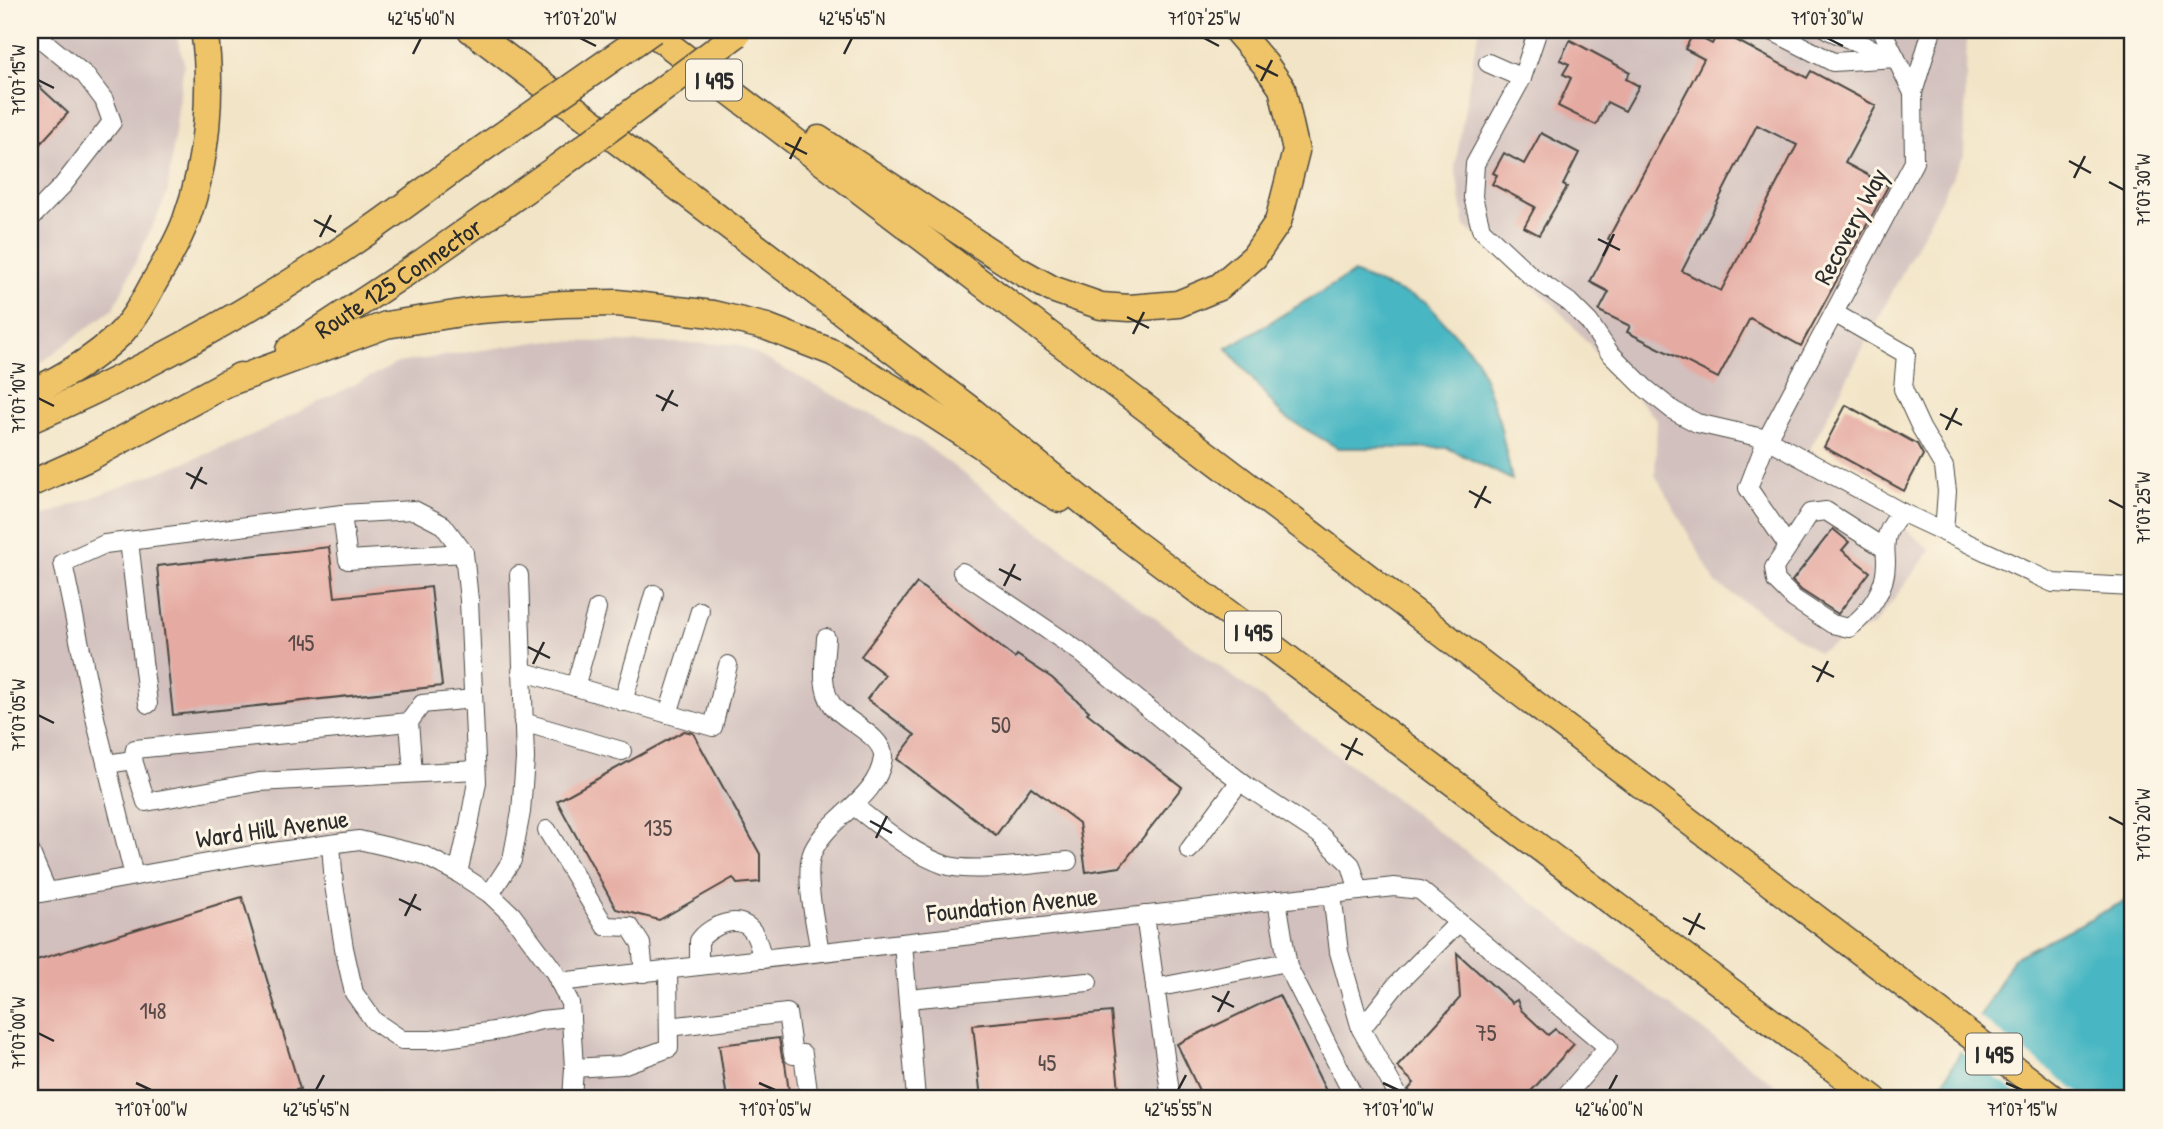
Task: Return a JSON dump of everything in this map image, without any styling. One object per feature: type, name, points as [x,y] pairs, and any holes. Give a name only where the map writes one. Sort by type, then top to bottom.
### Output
[{"type":"highway","points":[[30,393],[62,378],[95,356],[121,333],[139,309],[186,221],[198,181],[206,122],[208,84],[204,30]]},
{"type":"highway","name":"I 495","points":[[471,30],[971,410],[1128,538],[1871,1097]]},
{"type":"highway","name":"I 495","points":[[651,30],[2054,1099]]},
{"type":"highway","name":"Route 125 Connector","points":[[30,420],[71,403],[226,323],[331,257],[651,30]]},
{"type":"highway","points":[[730,92],[766,107],[801,127],[1018,270],[1052,289],[1101,306],[1130,308],[1178,304],[1219,287],[1254,257],[1278,222],[1296,151],[1282,88],[1236,30]]},
{"type":"highway","name":"Route 125 Connector","points":[[30,484],[88,458],[283,354],[330,325],[558,167],[740,32]]},
{"type":"highway","points":[[225,384],[386,325],[480,310],[617,303],[713,314],[767,327],[834,353],[897,390],[1030,481],[1128,538]]},
{"type":"street","points":[[30,30],[85,75],[104,100],[113,122],[63,185],[30,219]]},
{"type":"street","points":[[1538,30],[1522,78],[1475,164],[1473,197],[1481,229],[1531,276],[1569,302],[1589,322],[1609,352],[1645,388],[1674,411],[1697,423],[1767,439],[1901,512],[2053,583],[2133,587]]},
{"type":"street","points":[[1770,30],[1833,62],[1896,58]]},
{"type":"street","points":[[1828,30],[1896,58]]},
{"type":"street","name":"Recovery Way","points":[[1788,546],[1748,488],[1767,439],[1913,162],[1913,93],[1882,30]]},
{"type":"street","points":[[1913,93],[1932,30]]},
{"type":"street","points":[[1488,63],[1522,78]]},
{"type":"street","points":[[1834,313],[1906,354],[1903,389],[1921,428],[1944,467],[1948,491],[1944,532]]},
{"type":"street","points":[[134,876],[96,722],[63,563],[105,544],[342,514],[414,510],[443,525],[464,554],[477,782],[458,873]]},
{"type":"street","points":[[1884,548],[1826,512],[1810,513],[1774,568],[1776,582],[1794,599],[1832,624],[1849,628],[1875,599],[1884,582],[1887,533],[1901,512]]},
{"type":"street","points":[[342,514],[348,560],[464,554]]},
{"type":"street","points":[[129,541],[148,704]]},
{"type":"street","points":[[962,572],[1080,652],[1182,737],[1240,781],[1320,834],[1351,865],[1359,891]]},
{"type":"street","points":[[490,894],[512,860],[521,812],[524,759],[519,575]]},
{"type":"street","points":[[623,702],[654,594]]},
{"type":"street","points":[[575,687],[597,608]]},
{"type":"street","points":[[668,715],[700,611]]},
{"type":"street","points":[[820,952],[809,872],[813,852],[826,833],[869,788],[883,755],[880,744],[832,705],[823,679],[826,638]]},
{"type":"street","points":[[521,671],[713,727],[728,665]]},
{"type":"street","points":[[413,773],[409,722],[422,704],[473,699]]},
{"type":"street","points":[[409,722],[135,749],[133,760],[146,802],[259,782],[476,770]]},
{"type":"street","points":[[523,722],[622,751]]},
{"type":"street","points":[[107,764],[133,760]]},
{"type":"street","points":[[1189,850],[1240,781]]},
{"type":"street","points":[[854,806],[913,850],[946,865],[969,869],[1069,861]]},
{"type":"street","points":[[547,830],[605,926],[630,927],[641,944],[644,972]]},
{"type":"street","name":"Ward Hill Avenue","points":[[38,893],[251,855],[359,840],[422,855],[458,873],[490,894],[533,941],[559,982],[570,1003],[574,1068],[572,1099]]},
{"type":"street","points":[[331,844],[334,886],[354,993],[374,1021],[402,1040],[432,1040],[571,1017]]},
{"type":"street","points":[[30,851],[38,893]]},
{"type":"street","name":"Foundation Avenue","points":[[559,982],[1394,887],[1420,890],[1608,1046],[1563,1099]]},
{"type":"street","points":[[1332,894],[1339,952],[1361,1029],[1400,1099]]},
{"type":"street","points":[[1277,900],[1288,967],[1355,1099]]},
{"type":"street","points":[[1145,915],[1171,1099]]},
{"type":"street","points":[[699,966],[699,941],[710,928],[727,923],[739,922],[752,931],[763,959]]},
{"type":"street","points":[[1361,1029],[1397,984],[1459,922]]},
{"type":"street","points":[[903,943],[916,1099]]},
{"type":"street","points":[[1155,988],[1287,962]]},
{"type":"street","points":[[574,1068],[622,1065],[669,1048],[668,970]]},
{"type":"street","points":[[908,999],[1088,982]]},
{"type":"street","points":[[669,1027],[787,1013],[793,1055],[803,1054],[808,1099]]},
{"type":"shaded area","points":[[30,30],[175,30],[184,62],[167,195],[114,308],[30,371]]},
{"type":"shaded area","points":[[1480,30],[1967,30],[1964,155],[1810,449],[1931,550],[1874,625],[1818,652],[1716,583],[1655,475],[1657,420],[1555,306],[1465,226],[1455,167]]},
{"type":"shaded area","points":[[543,341],[737,344],[920,441],[1794,1099],[30,1099],[30,521],[238,442],[398,363]]},
{"type":"water","points":[[1353,273],[1426,302],[1477,359],[1499,420],[1512,480],[1448,448],[1338,448],[1283,416],[1227,348]]},
{"type":"water","points":[[2133,897],[2133,1099],[1934,1099],[2013,958]]},
{"type":"pier","points":[[1977,1015],[2087,1099],[2024,1099],[1958,1049]]},
{"type":"building","points":[[1719,31],[1807,78],[1811,71],[1876,106],[1845,163],[1888,186],[1801,346],[1750,318],[1718,378],[1627,332],[1630,326],[1599,311],[1609,292],[1590,282],[1611,241],[1608,239],[1704,59],[1685,49],[1693,34],[1712,44]],"holes":[[[1757,125],[1797,145],[1721,291],[1682,271]]]},
{"type":"building","points":[[1570,40],[1630,72],[1626,79],[1639,86],[1625,111],[1607,102],[1596,125],[1558,106],[1571,78],[1563,74],[1569,64],[1560,60]]},
{"type":"building","points":[[30,78],[68,113],[30,155]]},
{"type":"building","points":[[1541,133],[1579,153],[1563,185],[1567,187],[1539,235],[1524,227],[1535,207],[1492,184],[1497,175],[1493,173],[1504,153],[1524,164]]},
{"type":"building","points":[[1846,405],[1917,444],[1923,455],[1904,491],[1824,447]]},
{"type":"building","points":[[1833,529],[1849,542],[1842,550],[1870,572],[1838,614],[1792,581]]},
{"type":"building","points":[[329,547],[335,597],[431,587],[442,686],[173,715],[157,566]]},
{"type":"building","points":[[917,583],[1015,658],[1017,655],[1052,678],[1089,711],[1087,713],[1182,787],[1120,867],[1086,872],[1079,823],[1031,787],[996,835],[897,759],[915,735],[867,699],[885,675],[861,656]]},
{"type":"building","points":[[684,731],[693,733],[760,854],[760,882],[737,884],[733,878],[659,920],[616,909],[557,801]]},
{"type":"building","points":[[242,897],[300,1089],[265,1099],[42,1099],[30,1057],[30,962]]},
{"type":"building","points":[[1457,953],[1512,1003],[1517,1000],[1521,1010],[1548,1035],[1555,1029],[1574,1044],[1524,1099],[1418,1099],[1408,1090],[1414,1083],[1397,1067],[1460,998]]},
{"type":"building","points":[[1279,995],[1330,1099],[1203,1099],[1177,1044]]},
{"type":"building","points":[[1111,1012],[1120,1099],[981,1099],[973,1025]]},
{"type":"building","points":[[779,1038],[790,1099],[727,1099],[719,1045]]}]
